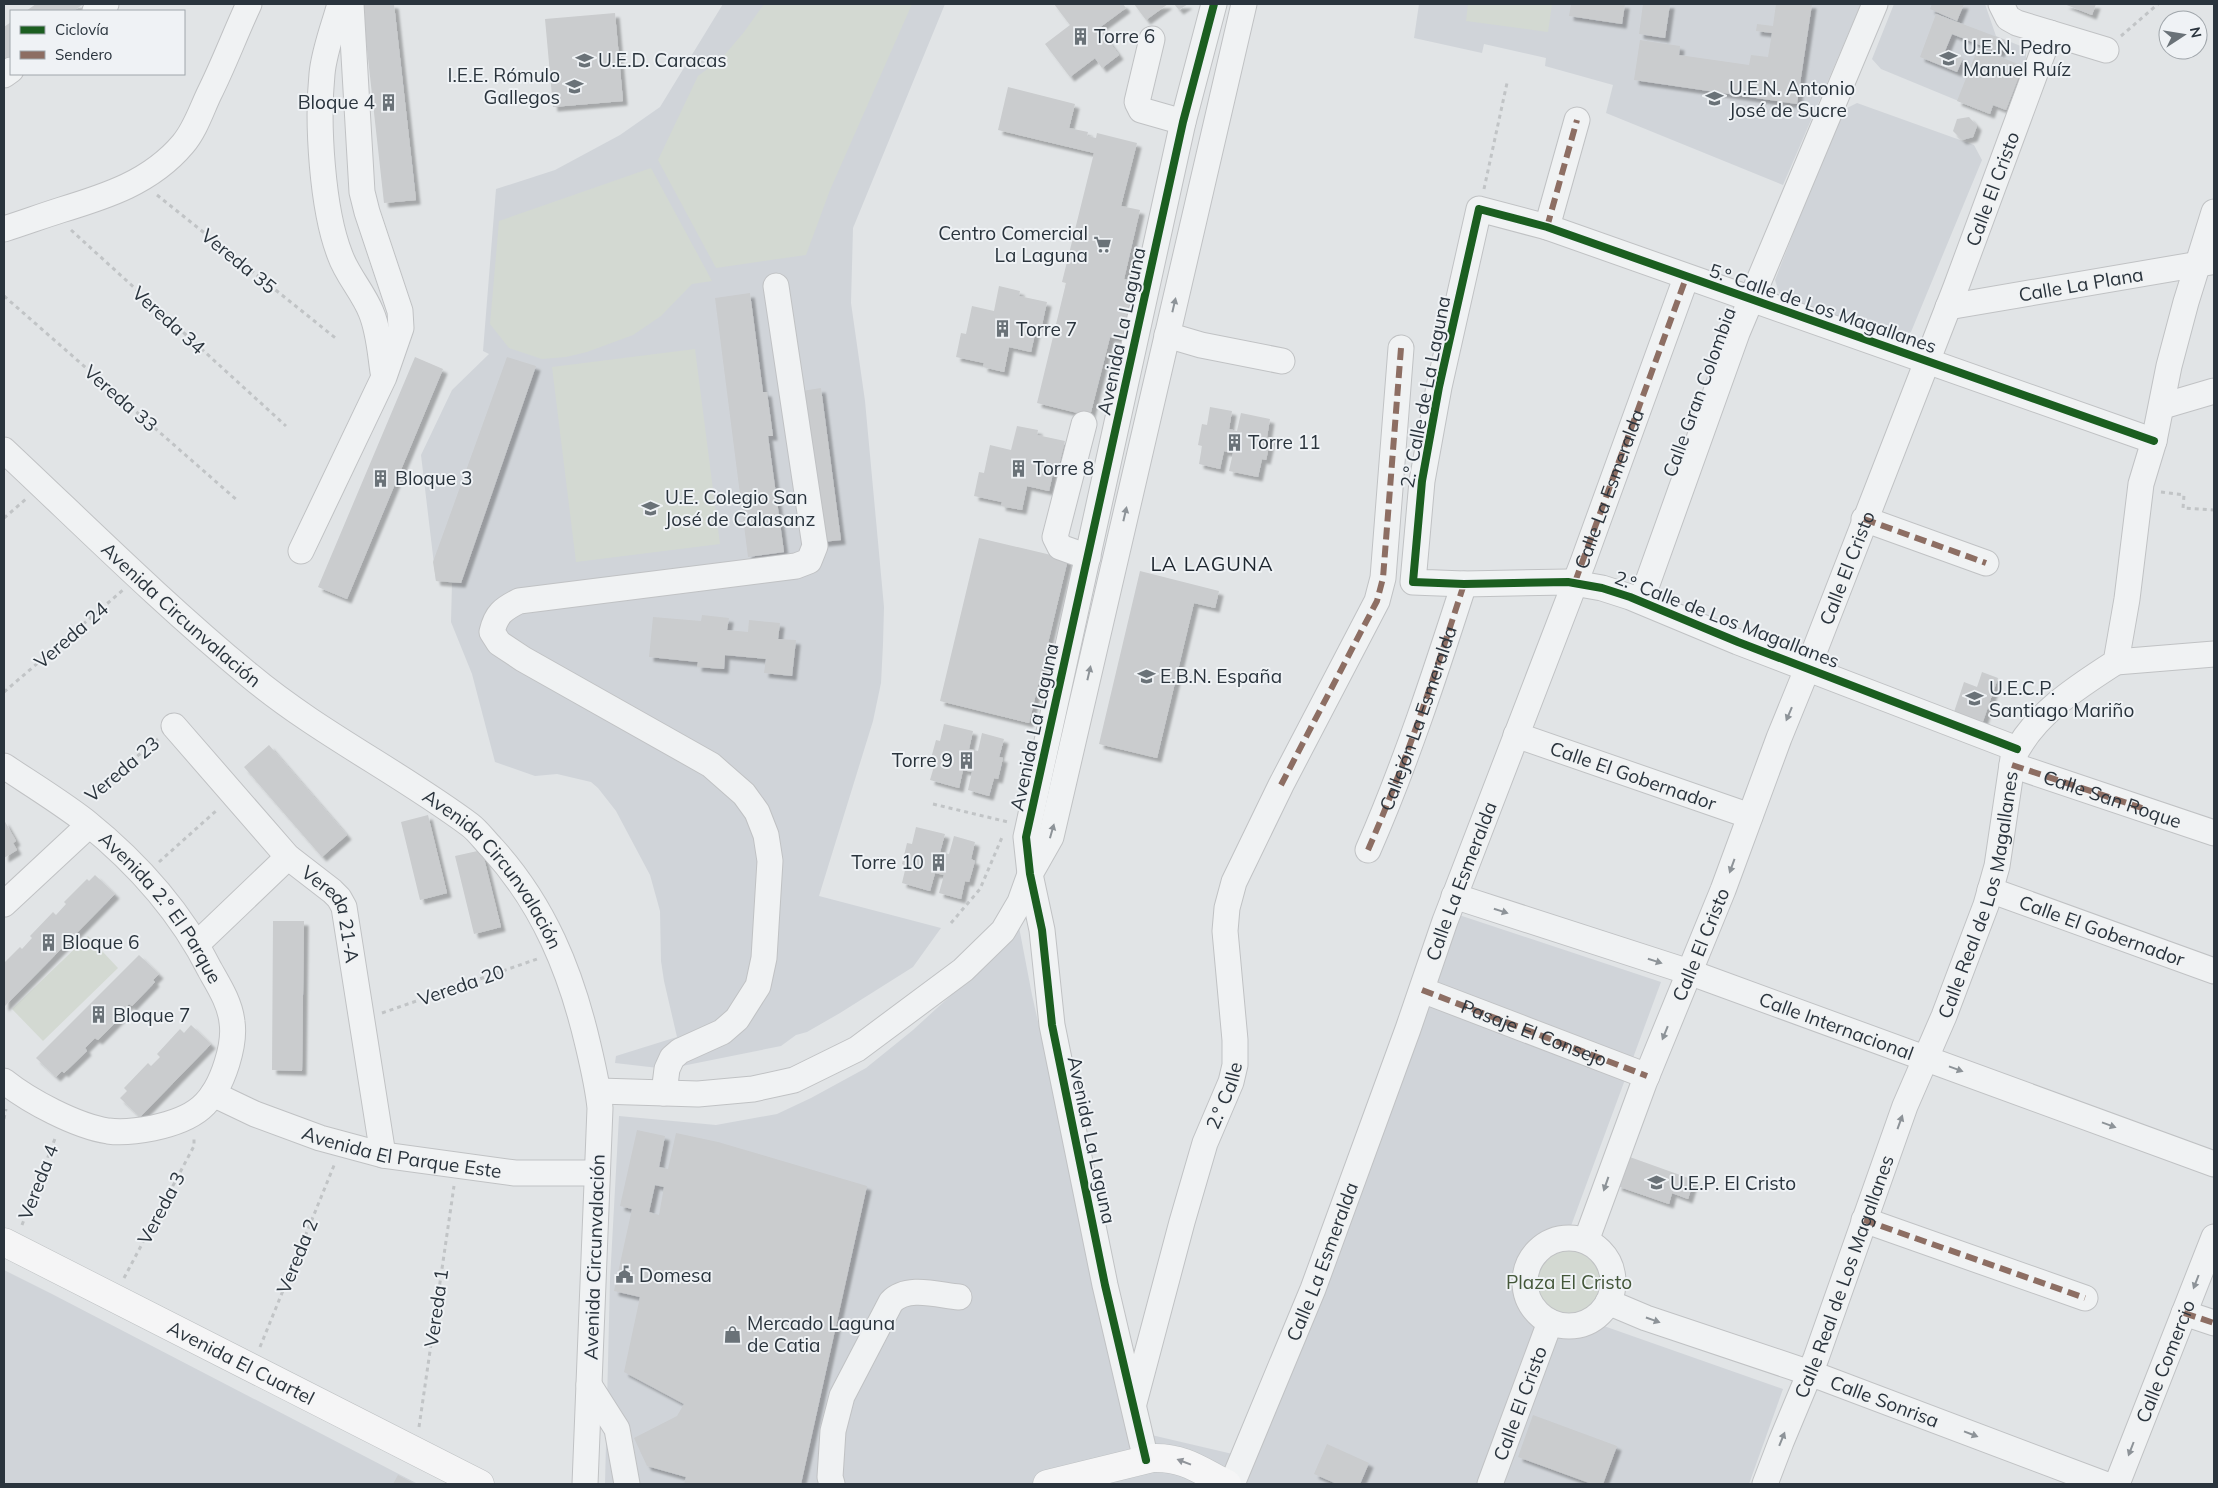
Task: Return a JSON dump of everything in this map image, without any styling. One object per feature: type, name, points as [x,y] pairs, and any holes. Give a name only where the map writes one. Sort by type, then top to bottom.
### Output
[{"type":"main road","name":"Avenida El Cuartel","points":[[8,1244],[480,1484]]},
{"type":"main road","points":[[1060,1483],[1146,1460],[1169,1457],[1184,1461],[1227,1484]]},
{"type":"street","points":[[4,229],[111,194],[140,181],[159,167],[188,136],[223,68],[248,4]]},
{"type":"street","points":[[340,4],[322,72],[319,122],[326,192],[340,257],[364,298],[377,327],[384,377]]},
{"type":"street","points":[[301,551],[384,377],[401,328],[400,312],[366,212],[362,192],[351,4]]},
{"type":"street","name":"Avenida La Laguna","points":[[1146,1460],[1105,1285],[1052,1025],[1042,930],[1030,874],[1026,837],[1183,122],[1214,4]]},
{"type":"street","name":"Avenida La Laguna","points":[[599,1091],[698,1094],[753,1089],[794,1080],[858,1050],[963,970],[1003,931],[1020,902],[1030,874],[1051,837],[1244,4]]},
{"type":"street","name":"Calle Gran Colombia","points":[[1641,601],[1737,333],[1875,4]]},
{"type":"street","points":[[2001,4],[2008,18],[2106,50]]},
{"type":"street","name":"Calle El Cristo","points":[[1586,1241],[1647,1076],[1690,972],[1778,738],[1808,669],[1864,519],[1948,307],[2050,33]]},
{"type":"street","points":[[1152,39],[1137,102],[1141,110],[1183,122]]},
{"type":"street","points":[[1547,227],[1577,120]]},
{"type":"street","name":"5.° Calle de Los Magallanes","points":[[1479,209],[1547,227],[1686,278],[2154,441]]},
{"type":"street","name":"2.° Calle de La Laguna","points":[[1413,582],[1424,472],[1439,387],[1479,209]]},
{"type":"street","points":[[2214,212],[2206,263],[2186,302],[2169,366],[2163,406],[2140,490],[2127,599],[2116,662],[2214,654]]},
{"type":"street","name":"Calle La Plana","points":[[1948,307],[2206,263]]},
{"type":"street","name":"Calle La Esmeralda","points":[[1232,1484],[1314,1289],[1454,896],[1575,582],[1686,278]]},
{"type":"street","points":[[664,1093],[667,1069],[672,1058],[680,1051],[722,1032],[737,1019],[758,986],[764,958],[769,880],[770,861],[766,835],[757,812],[744,794],[710,765],[523,659],[499,643],[492,632],[494,620],[506,608],[519,601],[796,566],[809,561],[815,546],[776,286]]},
{"type":"street","points":[[1167,335],[1282,361]]},
{"type":"street","name":"2.° Calle de La Laguna","points":[[1281,785],[1377,602],[1383,578],[1401,348]]},
{"type":"street","points":[[2163,406],[2214,391]]},
{"type":"street","points":[[1084,424],[1055,537],[1060,548],[1088,557]]},
{"type":"street","name":"Avenida Circunvalación","points":[[4,450],[138,578],[249,675],[288,706],[472,826],[507,865],[536,907],[559,951],[578,1004],[599,1091],[600,1108],[585,1484]]},
{"type":"street","points":[[1864,519],[1986,563]]},
{"type":"street","name":"2.° Calle de Los Magallanes","points":[[1413,582],[1464,584],[1575,582],[1602,588],[1641,601],[1808,669],[2014,757]]},
{"type":"street","name":"Callejón La Esmeralda","points":[[1368,850],[1390,800],[1425,707],[1464,584]]},
{"type":"street","name":"Calle Real de Los Magallanes","points":[[1765,1484],[1810,1373],[1905,1106],[1944,1016],[1990,890],[1997,866],[2014,757],[2033,726],[2080,686],[2116,662]]},
{"type":"street","name":"Vereda 21-A","points":[[174,726],[288,857],[332,891],[344,907],[364,1019],[383,1155]]},
{"type":"street","name":"Calle El Gobernador","points":[[1516,735],[1750,816]]},
{"type":"street","name":"Calle San Roque","points":[[2014,757],[2214,834]]},
{"type":"street","name":"Avenida 2.° El Parque","points":[[4,766],[80,818],[122,853],[180,918],[197,944],[226,1001],[232,1022],[229,1057],[223,1075],[213,1094],[194,1114]]},
{"type":"street","name":"2.° Calle","points":[[1134,1405],[1202,1152],[1231,1082],[1235,1065],[1235,1040],[1225,931],[1227,908],[1234,882],[1281,785]]},
{"type":"street","points":[[4,904],[80,818]]},
{"type":"street","points":[[197,944],[288,857]]},
{"type":"street","name":"Calle El Gobernador","points":[[1990,890],[2214,971]]},
{"type":"street","name":"Calle Internacional","points":[[1454,896],[1690,972],[2214,1164]]},
{"type":"street","name":"Pasaje El Consejo","points":[[1422,990],[1647,1076]]},
{"type":"street","points":[[4,1081],[18,1092],[64,1117],[107,1131],[124,1132],[178,1122],[194,1114]]},
{"type":"street","name":"Avenida El Parque Este","points":[[213,1094],[255,1114],[320,1138],[383,1155],[515,1173],[597,1173]]},
{"type":"street","points":[[1864,1220],[2085,1298]]},
{"type":"street","points":[[1573,1237],[1595,1245],[1609,1263],[1613,1274],[1613,1286],[1608,1302],[1597,1316],[1588,1322],[1565,1326],[1550,1322],[1535,1310],[1528,1300],[1525,1278],[1527,1266],[1537,1252],[1550,1241],[1573,1237]]},
{"type":"street","name":"Calle Comercio","points":[[2117,1484],[2214,1237]]},
{"type":"street","points":[[832,1484],[830,1477],[833,1431],[842,1396],[892,1302],[898,1296],[907,1292],[959,1297]]},
{"type":"street","name":"Calle Sonrisa","points":[[1608,1302],[1646,1318],[1810,1373],[2103,1484]]},
{"type":"street","points":[[2184,1313],[2214,1323]]},
{"type":"street","name":"Calle El Cristo","points":[[1490,1484],[1550,1322]]},
{"type":"street","points":[[588,1385],[617,1429],[627,1484]]},
{"type":"path","points":[[2106,50],[2158,4]]},
{"type":"path","points":[[1479,209],[1507,83]]},
{"type":"path","points":[[4,518],[42,486]]},
{"type":"path","points":[[2140,490],[2184,495],[2183,508],[2214,510]]},
{"type":"path","points":[[143,877],[234,794]]},
{"type":"path","points":[[934,804],[1008,822]]},
{"type":"shaded area","name":"U.E. Colegio San José de Calasanz","points":[[723,4],[945,4],[853,228],[851,303],[865,401],[884,607],[883,644],[881,683],[873,721],[819,896],[941,928],[913,967],[840,1013],[807,1032],[796,1035],[781,1046],[667,1069],[615,1063],[616,1056],[677,1037],[661,961],[660,911],[650,875],[616,811],[591,782],[557,774],[535,776],[495,762],[472,674],[451,622],[452,583],[436,581],[421,455],[452,390],[489,354],[483,351],[496,189],[555,170],[620,135],[660,107]]},
{"type":"shaded area","name":"U.E.N. Antonio José de Sucre","points":[[1419,4],[1861,4],[1783,185],[1606,113],[1613,85],[1545,66],[1546,58],[1484,44],[1482,53],[1414,38]]},
{"type":"shaded area","name":"U.E.N. Pedro Manuel Ruíz","points":[[1894,4],[1985,4],[1996,36],[2023,47],[2026,52],[2026,59],[2006,110],[1993,105],[1990,114],[1881,69],[1872,59]]},
{"type":"shaded area","points":[[1857,103],[1974,145],[1982,160],[1911,332],[1898,337],[1780,296],[1775,280],[1841,111]]},
{"type":"shaded area","points":[[1453,913],[1661,982],[1571,1226],[1539,1240],[1528,1249],[1519,1265],[1518,1284],[1521,1301],[1529,1315],[1543,1326],[1559,1331],[1582,1333],[1601,1325],[1783,1389],[1749,1484],[605,1484],[610,1280],[619,1116],[716,1125],[777,1114],[811,1098],[866,1068],[913,1030],[960,987],[1019,927],[1032,995],[1130,1430],[1254,1459]]},
{"type":"shaded area","points":[[4,1270],[52,1294],[418,1484],[4,1484]]},
{"type":"green space","points":[[764,4],[912,4],[830,190],[806,255],[716,268],[658,160],[698,76],[722,58]]},
{"type":"green space","points":[[1468,4],[1552,4],[1548,32],[1466,21]]},
{"type":"green space","points":[[651,168],[712,281],[692,284],[661,316],[633,335],[587,352],[566,357],[542,359],[509,348],[490,324],[499,221]]},
{"type":"green space","points":[[695,349],[720,544],[576,562],[552,367]]},
{"type":"green space","points":[[88,936],[118,968],[43,1041],[12,1009]]},
{"type":"green space","name":"Plaza El Cristo","points":[[1569,1244],[1584,1247],[1596,1255],[1604,1267],[1607,1282],[1604,1297],[1596,1309],[1584,1317],[1569,1320],[1554,1317],[1542,1309],[1534,1297],[1531,1282],[1534,1267],[1542,1255],[1554,1247]]},
{"type":"building","points":[[36,4],[84,4],[75,10],[27,10]]},
{"type":"building","name":"Bloque 4","points":[[362,4],[394,4],[416,200],[384,203]]},
{"type":"building","name":"Torre 6","points":[[1054,4],[1123,4],[1126,8],[1099,28],[1119,55],[1102,68],[1095,58],[1070,77],[1045,44],[1070,25]]},
{"type":"building","points":[[1134,4],[1168,4],[1146,20]]},
{"type":"building","points":[[1174,4],[1188,4],[1179,10]]},
{"type":"building","points":[[1571,4],[1625,4],[1622,24],[1569,16]]},
{"type":"building","points":[[1643,4],[1670,4],[1665,38],[1639,34]]},
{"type":"building","points":[[1776,4],[1812,4],[1797,104],[1634,80],[1640,40],[1680,46],[1679,55],[1749,65],[1751,55],[1768,57],[1772,33],[1756,31],[1757,24],[1773,26]]},
{"type":"building","points":[[1932,4],[1964,4],[1957,21],[1930,9]]},
{"type":"building","points":[[2064,4],[2096,4],[2092,15]]},
{"type":"building","name":"U.E.D. Caracas","points":[[615,13],[623,101],[553,107],[545,19]]},
{"type":"building","points":[[1936,14],[2005,40],[2000,53],[1952,34],[1945,51],[1963,58],[1957,72],[1920,57]]},
{"type":"building","points":[[10,23],[10,56],[4,61],[4,27]]},
{"type":"building","points":[[1978,48],[2023,66],[2006,110],[1993,105],[1990,114],[1957,101]]},
{"type":"building","name":"Centro Comercial La Laguna","points":[[1008,87],[1075,104],[1069,128],[1088,132],[1087,136],[1096,138],[1097,133],[1137,143],[1121,206],[1140,210],[1124,279],[1142,283],[1128,341],[1110,337],[1090,416],[1037,403],[1066,283],[1062,282],[1094,153],[998,130]]},
{"type":"building","points":[[1969,117],[1977,126],[1973,137],[1962,140],[1953,131],[1957,119]]},
{"type":"building","name":"Torre 7","points":[[999,286],[1020,291],[1019,296],[1047,302],[1042,325],[1037,325],[1031,352],[1009,347],[1004,372],[983,367],[984,363],[956,357],[961,333],[966,334],[972,306],[994,311]]},
{"type":"building","points":[[750,293],[763,392],[767,392],[773,436],[768,436],[784,552],[748,557],[715,298]]},
{"type":"building","name":"Bloque 3","points":[[415,357],[443,369],[347,599],[318,587]]},
{"type":"building","points":[[507,357],[536,366],[461,583],[436,581],[433,562]]},
{"type":"building","points":[[821,388],[841,540],[822,542],[802,391]]},
{"type":"building","name":"Torre 11","points":[[1210,407],[1232,411],[1229,429],[1237,431],[1241,413],[1270,419],[1267,437],[1271,438],[1266,460],[1262,459],[1258,477],[1229,471],[1233,453],[1224,451],[1220,469],[1199,464],[1202,446],[1198,445],[1202,424],[1207,425]]},
{"type":"building","name":"Torre 8","points":[[1017,426],[1038,430],[1037,435],[1065,441],[1059,465],[1055,464],[1049,491],[1027,486],[1022,510],[1001,506],[1002,502],[974,496],[979,472],[984,473],[990,445],[1011,450]]},
{"type":"building","points":[[979,538],[1068,559],[1029,723],[940,701]]},
{"type":"building","name":"E.B.N. España","points":[[1140,571],[1219,591],[1215,608],[1194,603],[1157,758],[1099,744]]},
{"type":"building","points":[[702,615],[729,618],[727,630],[748,632],[749,620],[780,623],[778,639],[796,640],[792,676],[764,673],[766,659],[725,655],[724,669],[697,667],[698,662],[649,657],[653,617],[701,621]]},
{"type":"building","name":"U.E.C.P. Santiago Mariño","points":[[1982,672],[1998,678],[1981,727],[1965,721],[1967,716],[1954,712],[1964,682],[1977,687]]},
{"type":"building","name":"Torre 9","points":[[944,724],[973,731],[969,749],[978,751],[982,733],[1004,739],[999,757],[1003,758],[998,779],[994,778],[989,796],[968,790],[972,772],[963,770],[959,788],[930,780],[935,763],[930,762],[936,740],[940,741]]},
{"type":"building","points":[[269,745],[347,835],[322,857],[244,767]]},
{"type":"building","points":[[428,815],[447,893],[420,900],[401,822]]},
{"type":"building","points":[[4,820],[16,841],[13,843],[17,850],[4,858]]},
{"type":"building","name":"Torre 10","points":[[916,827],[945,834],[940,852],[949,854],[954,836],[975,842],[971,859],[975,861],[969,882],[965,881],[961,899],[939,893],[944,875],[935,873],[930,891],[902,883],[906,866],[902,864],[907,843],[912,844]]},
{"type":"building","points":[[482,850],[501,927],[474,934],[455,856]]},
{"type":"building","name":"Bloque 6","points":[[95,875],[115,894],[4,1007],[4,963],[20,947],[22,949],[32,938],[30,936],[53,912],[56,915],[66,904],[64,902],[87,879],[89,881]]},
{"type":"building","points":[[273,921],[304,921],[302,1071],[272,1070]]},
{"type":"building","name":"Bloque 7","points":[[139,955],[159,974],[153,980],[155,982],[132,1006],[129,1004],[119,1014],[121,1017],[98,1040],[95,1038],[85,1048],[87,1051],[64,1073],[62,1071],[56,1077],[36,1058]]},
{"type":"building","points":[[191,1025],[211,1044],[140,1117],[120,1098],[127,1091],[124,1088],[148,1063],[151,1066],[160,1057],[157,1054],[180,1029],[184,1033]]},
{"type":"building","name":"Mercado Laguna de Catia","points":[[637,1130],[665,1136],[659,1167],[668,1169],[676,1133],[718,1142],[867,1186],[801,1484],[684,1484],[686,1477],[647,1466],[634,1438],[677,1416],[684,1404],[624,1372],[640,1297],[614,1291],[632,1209],[620,1206]],"holes":[[[655,1185],[664,1187],[659,1215],[649,1212]]]},
{"type":"building","name":"U.E.P. El Cristo","points":[[1627,1156],[1694,1180],[1688,1199],[1672,1193],[1669,1204],[1617,1186]]},
{"type":"building","points":[[1533,1415],[1617,1446],[1603,1484],[1592,1484],[1518,1457]]},
{"type":"building","points":[[1327,1444],[1369,1463],[1360,1484],[1337,1484],[1314,1474]]},
{"type":"building","points":[[398,1475],[415,1484],[393,1484]]},
{"type":"marked path","points":[[1547,227],[1577,120]]},
{"type":"marked path","points":[[1575,582],[1686,278]]},
{"type":"marked path","points":[[1281,785],[1377,601],[1383,578],[1401,348]]},
{"type":"marked path","points":[[1864,519],[1986,563]]},
{"type":"marked path","points":[[1368,850],[1431,685],[1464,584]]},
{"type":"marked path","points":[[2012,765],[2142,808]]},
{"type":"marked path","points":[[1422,990],[1647,1076]]},
{"type":"marked path","points":[[1864,1220],[2085,1298]]},
{"type":"marked path","points":[[2184,1313],[2214,1323]]},
{"type":"cycle path","points":[[1146,1460],[1105,1285],[1052,1025],[1042,930],[1030,874],[1026,837],[1183,122],[1214,4]]},
{"type":"cycle path","points":[[2017,749],[1738,642],[1630,597],[1602,588],[1568,582],[1464,584],[1413,582],[1422,481],[1439,387],[1479,209],[1547,227],[2154,441]]},
{"type":"place","name":"Torre 6","points":[[1080,36]]},
{"type":"place","name":"U.E.N. Pedro Manuel Ruíz","points":[[1949,58]]},
{"type":"place","name":"U.E.D. Caracas","points":[[584,60]]},
{"type":"place","name":"I.E.E. Rómulo Gallegos","points":[[574,86]]},
{"type":"place","name":"U.E.N. Antonio José de Sucre","points":[[1715,99]]},
{"type":"place","name":"Bloque 4","points":[[389,102]]},
{"type":"place","name":"Centro Comercial La Laguna","points":[[1102,244]]},
{"type":"place","name":"Torre 7","points":[[1002,329]]},
{"type":"place","name":"Torre 11","points":[[1234,442]]},
{"type":"place","name":"Torre 8","points":[[1019,468]]},
{"type":"place","name":"Bloque 3","points":[[381,478]]},
{"type":"place","name":"U.E. Colegio San José de Calasanz","points":[[651,508]]},
{"type":"place","name":"E.B.N. España","points":[[1146,676]]},
{"type":"place","name":"U.E.C.P. Santiago Mariño","points":[[1975,699]]},
{"type":"place","name":"Torre 9","points":[[967,760]]},
{"type":"place","name":"Torre 10","points":[[938,862]]},
{"type":"place","name":"Bloque 6","points":[[48,942]]},
{"type":"place","name":"Bloque 7","points":[[99,1015]]},
{"type":"place","name":"U.E.P. El Cristo","points":[[1656,1183]]},
{"type":"place","name":"Domesa","points":[[625,1275]]},
{"type":"place","name":"Mercado Laguna de Catia","points":[[733,1334]]},
{"type":"district","name":"LA LAGUNA","points":[[1212,563]]}]
